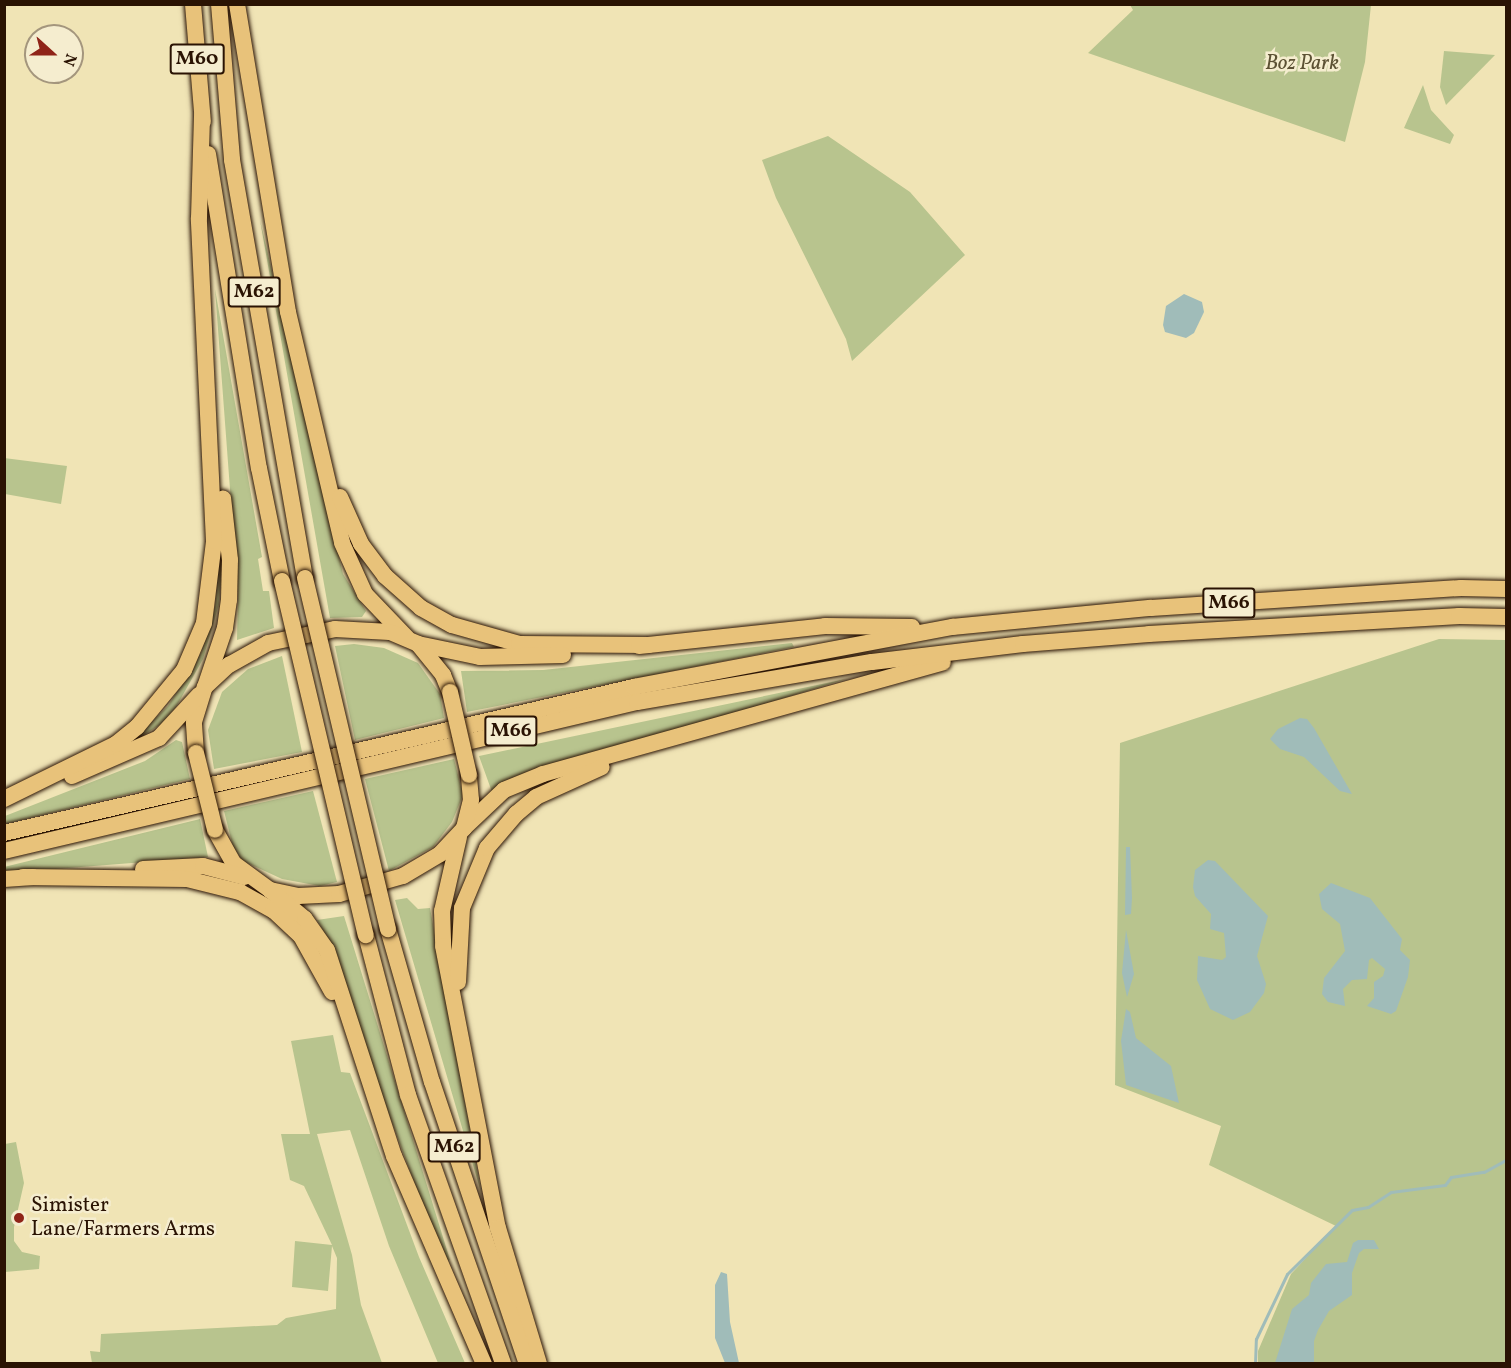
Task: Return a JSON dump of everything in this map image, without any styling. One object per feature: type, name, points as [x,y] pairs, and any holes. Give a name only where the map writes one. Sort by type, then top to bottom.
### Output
[{"type":"highway","name":"M60","points":[[192,4],[202,114]]},
{"type":"highway","name":"M62","points":[[219,4],[232,160],[304,578],[388,929],[432,1082],[527,1364]]},
{"type":"highway","points":[[237,4],[288,312],[348,561],[365,594],[443,675],[450,692],[469,775],[471,800],[444,896],[441,928],[498,1228],[539,1364]]},
{"type":"highway","points":[[4,799],[116,744],[152,713],[184,670],[204,623],[212,579],[214,542],[209,375],[199,218],[202,114]]},
{"type":"highway","name":"M62","points":[[202,114],[259,468],[282,581],[366,935],[408,1095],[503,1364]]},
{"type":"highway","points":[[288,312],[330,466],[348,519],[376,565],[396,588],[434,616],[488,638],[546,646],[649,645]]},
{"type":"highway","points":[[209,375],[230,560],[225,628],[194,722],[196,753],[215,830],[223,850],[250,879]]},
{"type":"highway","name":"M66","points":[[4,833],[634,687],[952,627],[1151,608],[1461,588],[1506,589]]},
{"type":"highway","name":"M66","points":[[4,851],[637,702],[872,662],[1023,644],[1459,616],[1506,617]]},
{"type":"highway","name":"M66","points":[[649,645],[825,626],[952,627]]},
{"type":"highway","points":[[4,804],[140,750],[159,738],[229,665],[268,643],[349,628],[376,629],[412,641],[480,657],[527,658],[649,645]]},
{"type":"highway","points":[[270,890],[317,897],[386,882],[421,867],[461,832],[491,799],[516,783],[695,730],[1023,644]]},
{"type":"highway","points":[[463,1051],[457,970],[462,908],[476,867],[493,839],[529,803],[565,782],[695,730]]},
{"type":"highway","points":[[4,879],[203,866],[250,879],[270,890],[305,920],[327,950],[365,1073],[394,1156],[484,1364]]},
{"type":"highway","points":[[23,878],[205,881],[257,900],[288,922],[312,951],[365,1073]]},
{"type":"green space","name":"Boz Park","points":[[1130,5],[1371,5],[1365,62],[1345,142],[1088,53],[1133,10]]},
{"type":"green space","points":[[1444,51],[1495,55],[1446,105],[1440,87]]},
{"type":"green space","points":[[1423,85],[1431,110],[1454,135],[1450,144],[1404,128]]},
{"type":"green space","points":[[828,136],[910,192],[965,255],[852,361],[846,339],[776,198],[762,160]]},
{"type":"green space","points":[[260,220],[343,574],[366,611],[362,617],[330,618]]},
{"type":"green space","points":[[215,289],[262,557],[258,559],[263,591],[269,591],[274,628],[237,640],[238,596]]},
{"type":"green space","points":[[4,458],[67,466],[61,504],[5,494]]},
{"type":"green space","points":[[219,550],[223,550],[219,604],[203,659],[176,707],[161,724],[128,745],[168,706],[201,653],[215,606]]},
{"type":"green space","points":[[1439,639],[1506,640],[1506,1363],[1258,1363],[1258,1351],[1291,1274],[1336,1226],[1209,1165],[1221,1126],[1115,1085],[1120,743]]},
{"type":"green space","points":[[792,643],[794,647],[467,712],[461,671],[543,670]]},
{"type":"green space","points":[[354,644],[384,648],[418,663],[440,694],[444,718],[355,740],[335,646]]},
{"type":"green space","points":[[282,656],[302,752],[214,769],[208,730],[222,692],[248,669]]},
{"type":"green space","points":[[846,679],[503,784],[492,792],[479,756]]},
{"type":"green space","points":[[176,740],[182,742],[190,779],[5,824],[5,816],[145,761]]},
{"type":"green space","points":[[454,759],[463,795],[452,822],[433,847],[389,871],[365,779]]},
{"type":"green space","points":[[313,791],[337,882],[320,886],[282,879],[243,861],[233,847],[224,811]]},
{"type":"green space","points":[[200,819],[208,857],[5,873],[4,867]]},
{"type":"green space","points":[[407,898],[418,909],[430,908],[481,1192],[395,900]]},
{"type":"green space","points":[[344,916],[450,1260],[444,1262],[376,1080],[336,953],[317,920]]},
{"type":"green space","points":[[333,1035],[341,1072],[350,1073],[419,1257],[465,1363],[438,1363],[389,1246],[350,1130],[317,1134],[352,1255],[361,1305],[382,1363],[92,1363],[90,1351],[100,1352],[101,1334],[277,1325],[286,1318],[336,1309],[337,1258],[332,1246],[328,1291],[292,1287],[295,1241],[332,1245],[304,1186],[290,1180],[281,1134],[310,1134],[291,1041]]},
{"type":"green space","points":[[16,1142],[24,1183],[14,1227],[14,1241],[22,1252],[40,1256],[39,1269],[5,1272],[5,1144]]},
{"type":"water","points":[[1184,294],[1202,302],[1204,312],[1194,333],[1186,338],[1165,332],[1163,325],[1166,306]]},
{"type":"water","points":[[1300,718],[1307,719],[1314,728],[1352,794],[1340,791],[1304,757],[1280,749],[1270,739],[1278,729]]},
{"type":"water","points":[[1126,847],[1130,847],[1132,898],[1131,914],[1125,915]]},
{"type":"water","points":[[1208,860],[1215,861],[1268,916],[1257,956],[1266,984],[1264,993],[1250,1012],[1233,1020],[1210,1009],[1197,980],[1198,956],[1222,960],[1226,957],[1224,933],[1210,929],[1211,914],[1195,896],[1193,887],[1195,870]]},
{"type":"water","points":[[1331,883],[1370,898],[1402,939],[1400,950],[1410,960],[1408,977],[1396,1011],[1391,1014],[1367,1006],[1374,998],[1374,982],[1383,976],[1385,969],[1372,958],[1369,960],[1367,979],[1352,980],[1343,989],[1345,1006],[1328,1002],[1322,994],[1324,978],[1345,951],[1340,924],[1322,909],[1319,894]]},
{"type":"water","points":[[1126,930],[1134,974],[1127,997],[1122,973]]},
{"type":"water","points":[[1126,1009],[1130,1012],[1136,1038],[1171,1066],[1179,1103],[1126,1085],[1121,1041]]},
{"type":"water","points":[[1358,1240],[1374,1240],[1379,1249],[1364,1249],[1359,1253],[1352,1273],[1352,1295],[1329,1311],[1318,1330],[1314,1341],[1314,1363],[1275,1363],[1292,1309],[1309,1295],[1311,1283],[1326,1264],[1347,1262],[1353,1243]]},
{"type":"water","points":[[721,1272],[727,1274],[730,1322],[739,1363],[725,1363],[715,1338],[715,1285]]},
{"type":"waterway","points":[[1255,1364],[1256,1339],[1287,1274],[1352,1210],[1368,1207],[1391,1192],[1445,1185],[1451,1177],[1484,1172],[1506,1160]]},
{"type":"place","name":"Simister Lane/Farmers Arms","points":[[19,1218]]}]
